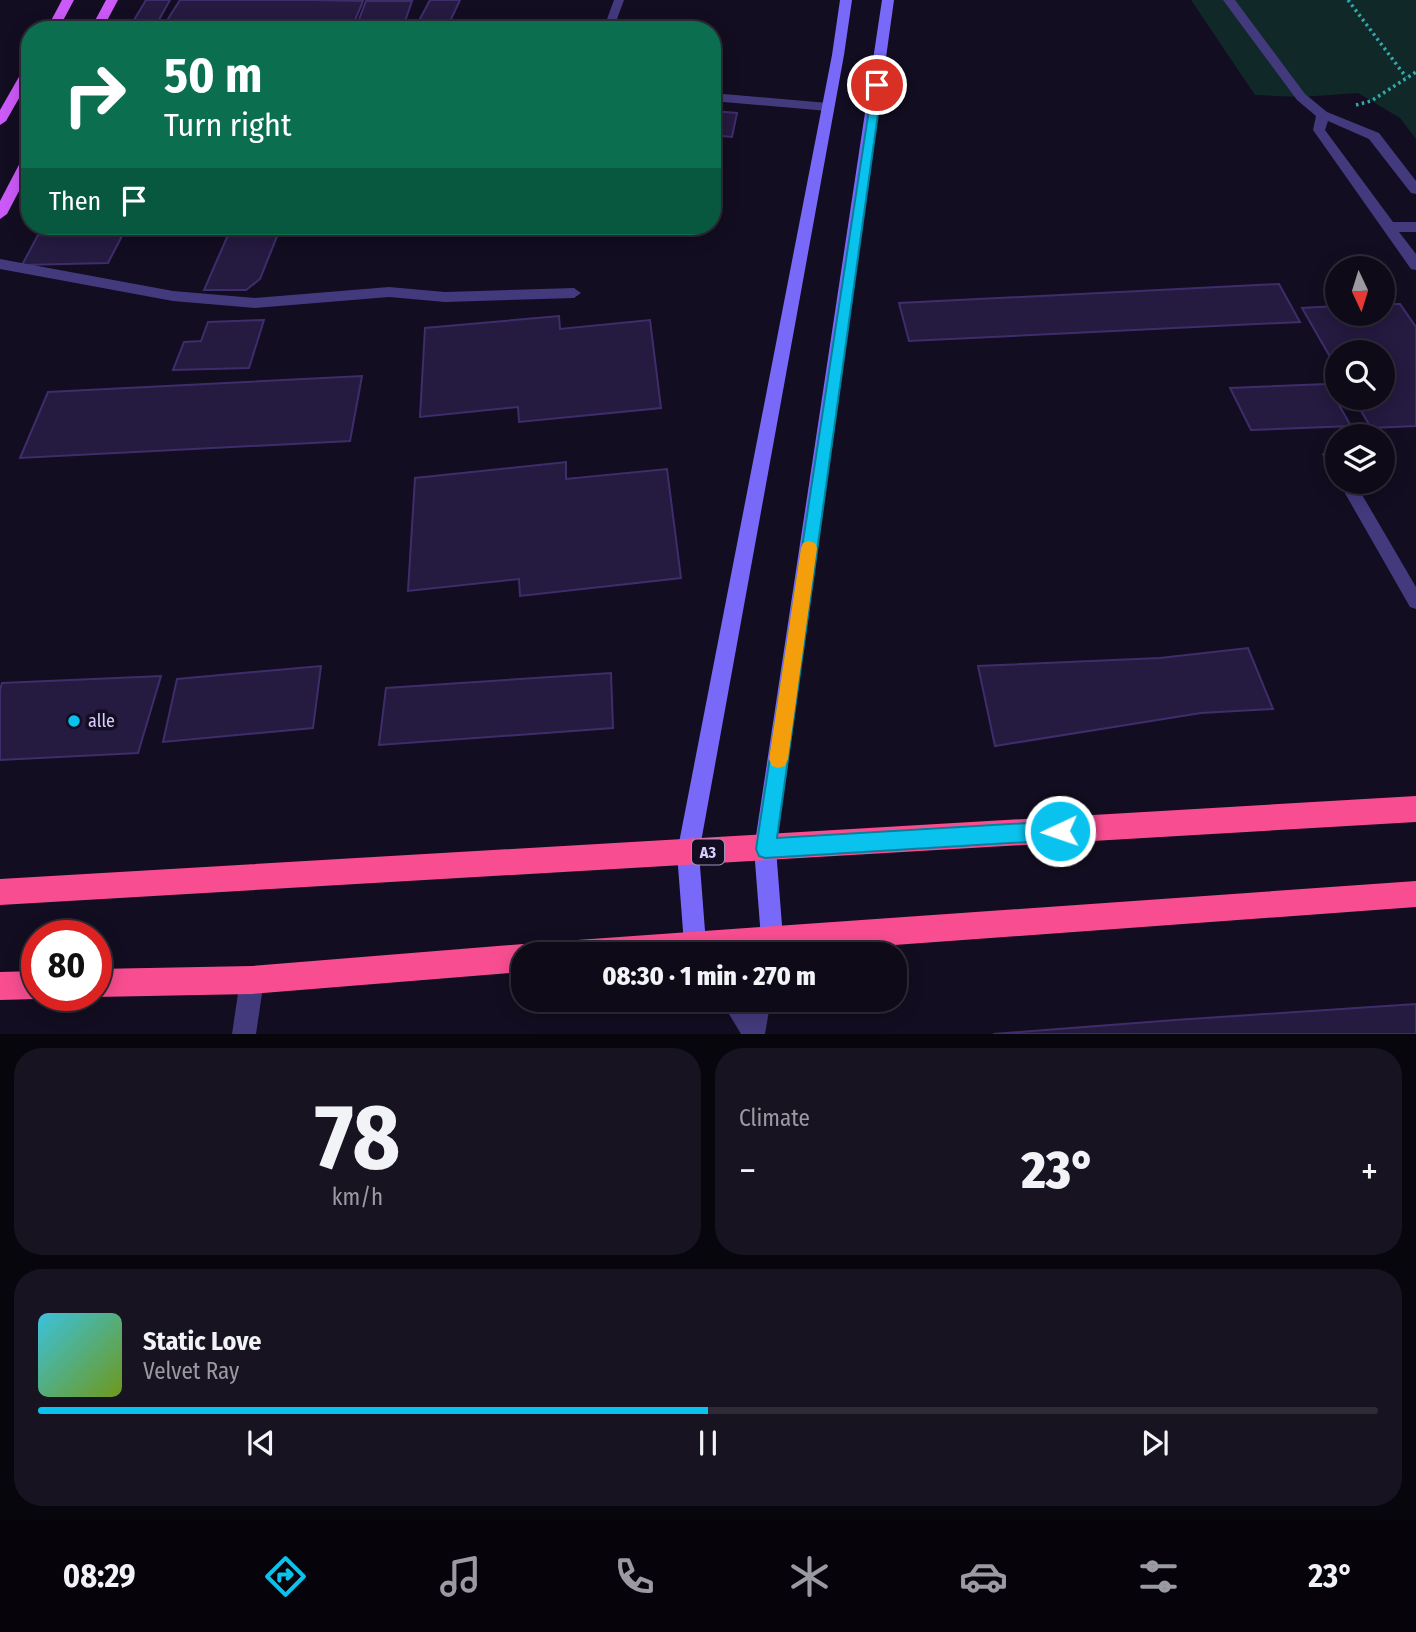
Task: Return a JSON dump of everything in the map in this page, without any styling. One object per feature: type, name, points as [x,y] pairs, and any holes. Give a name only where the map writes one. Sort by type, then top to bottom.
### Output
[{"type":"highway","name":"A3","points":[[0,892],[1414,814]]},
{"type":"highway","points":[[821,942],[1416,894]]},
{"type":"highway","points":[[112,984],[252,980],[511,959]]},
{"type":"highway","points":[[0,986],[21,985]]},
{"type":"main road","points":[[57,21],[68,0]]},
{"type":"main road","points":[[101,21],[112,0]]},
{"type":"main road","points":[[0,121],[21,84]]},
{"type":"main road","points":[[0,214],[21,174]]},
{"type":"street","points":[[697,942],[688,853],[846,0]]},
{"type":"street","points":[[771,942],[765,849],[888,0]]},
{"type":"street","points":[[1229,0],[1301,97],[1323,115],[1374,136],[1416,190]]},
{"type":"street","points":[[721,98],[828,107]]},
{"type":"street","points":[[1323,115],[1319,130],[1416,265]]},
{"type":"street","points":[[1390,228],[1416,227]]},
{"type":"street","points":[[0,264],[173,296],[255,303],[389,292],[445,297],[574,293]]},
{"type":"street","points":[[244,1034],[252,980]]},
{"type":"street","points":[[740,1012],[753,1032]]},
{"type":"street","points":[[753,1032],[757,1012]]},
{"type":"lane","points":[[611,21],[619,0]]},
{"type":"lane","points":[[1354,494],[1416,602]]},
{"type":"path","points":[[1348,0],[1406,77]]},
{"type":"path","points":[[1323,115],[1371,101],[1416,72]]},
{"type":"green space","points":[[1191,0],[1416,0],[1416,139],[1400,118],[1358,93],[1301,97],[1255,95]]},
{"type":"building","points":[[146,0],[170,0],[158,21],[133,21]]},
{"type":"building","points":[[180,0],[363,1],[355,21],[167,21]]},
{"type":"building","points":[[430,0],[460,0],[450,21],[419,21]]},
{"type":"building","points":[[366,1],[412,1],[405,21],[358,21]]},
{"type":"building","points":[[721,112],[737,113],[732,137],[721,136]]},
{"type":"building","points":[[38,235],[122,235],[108,263],[22,265]]},
{"type":"building","points":[[228,235],[278,235],[260,279],[246,290],[204,290]]},
{"type":"building","points":[[1279,284],[1300,322],[909,341],[899,303]]},
{"type":"building","points":[[1395,304],[1400,304],[1416,327],[1416,426],[1369,424],[1361,410],[1395,410],[1395,340],[1325,340],[1325,348],[1302,308],[1325,307],[1325,326],[1395,326]]},
{"type":"building","points":[[559,316],[560,329],[650,320],[661,408],[519,422],[518,407],[420,417],[425,328]]},
{"type":"building","points":[[264,320],[249,368],[173,370],[184,342],[201,341],[208,322]]},
{"type":"building","points":[[362,376],[350,441],[20,458],[48,392]]},
{"type":"building","points":[[1325,384],[1325,410],[1342,410],[1350,424],[1251,430],[1230,388]]},
{"type":"building","points":[[566,462],[566,479],[667,469],[681,578],[520,596],[519,579],[408,591],[415,478]]},
{"type":"building","points":[[1248,648],[1273,709],[1201,713],[995,746],[978,666],[1160,658]]},
{"type":"building","points":[[321,666],[313,728],[163,742],[177,679]]},
{"type":"building","points":[[611,673],[613,728],[379,745],[386,688]]},
{"type":"building","name":"alle","points":[[161,676],[138,753],[0,760],[2,683]]},
{"type":"building","points":[[1416,1004],[1416,1034],[993,1034],[1175,1020]]},
{"type":"slow traffic","points":[[778,759],[809,548]]},
{"type":"place","name":"alle","points":[[74,721]]},
{"type":"route","points":[[877,85],[765,849],[1060,831]]}]
